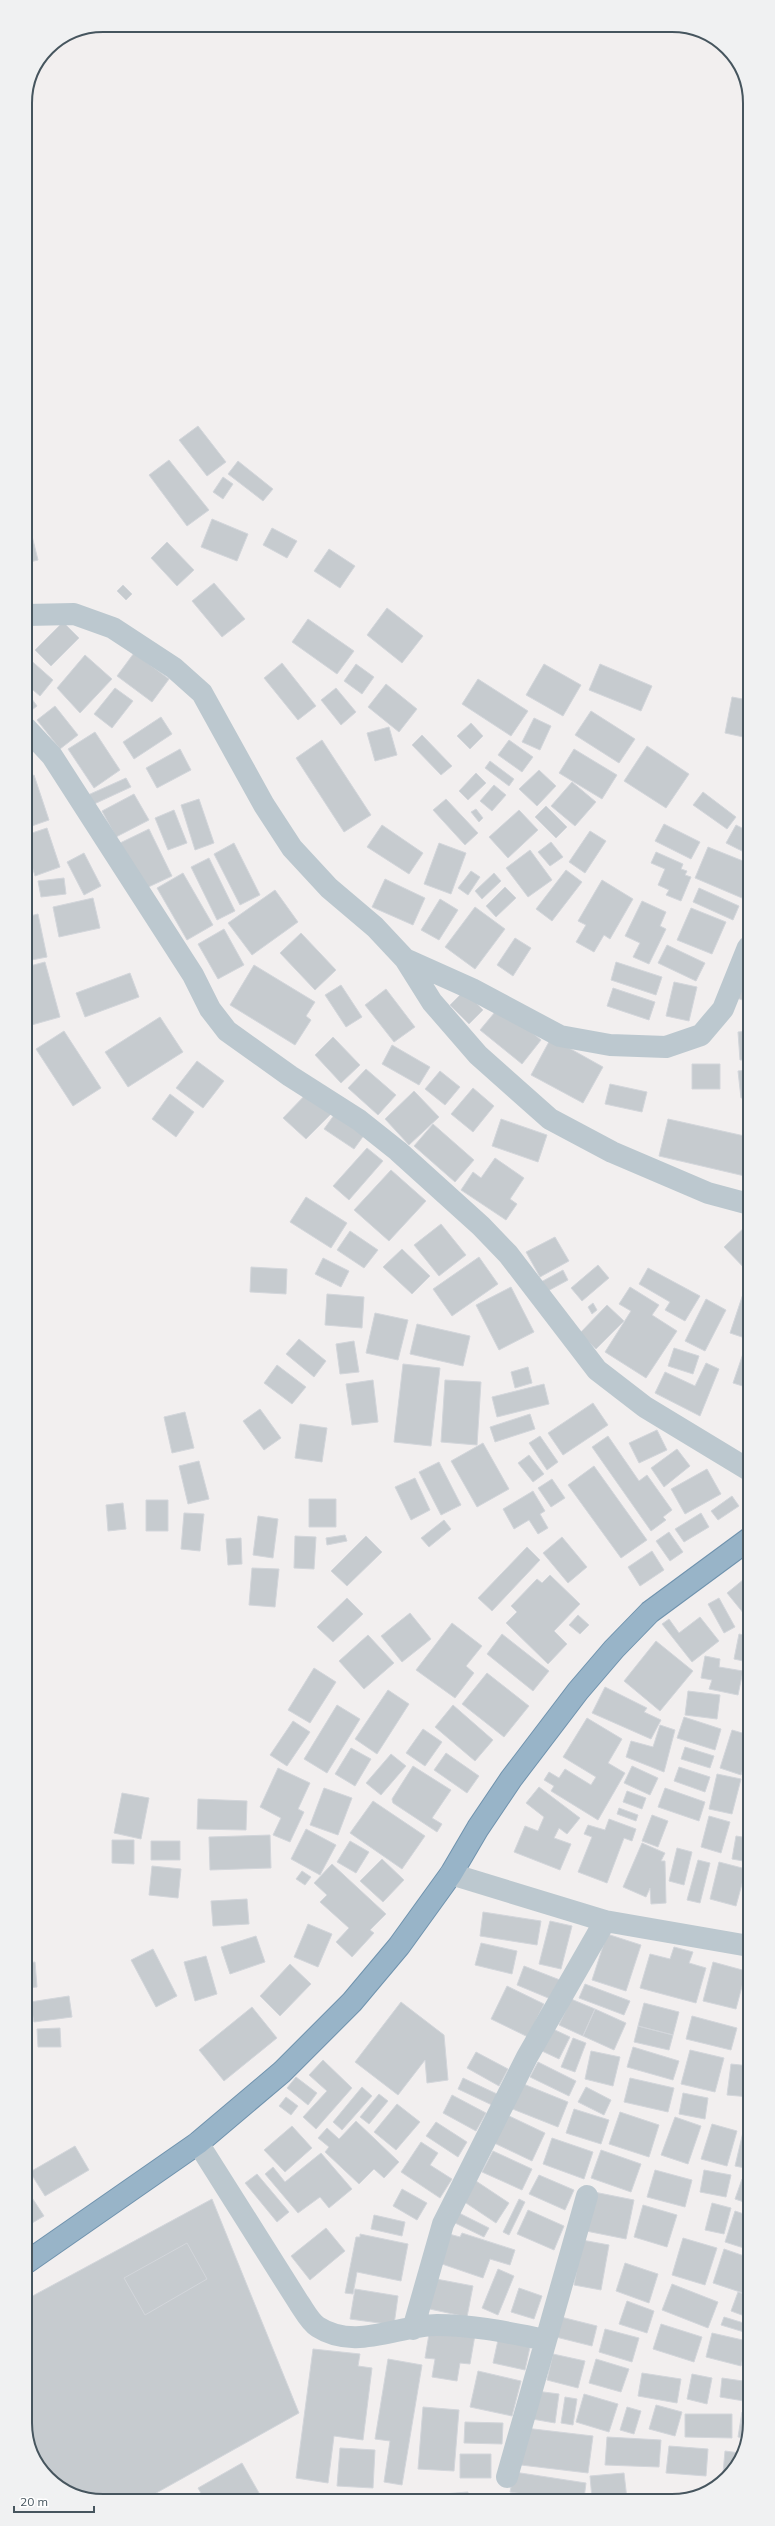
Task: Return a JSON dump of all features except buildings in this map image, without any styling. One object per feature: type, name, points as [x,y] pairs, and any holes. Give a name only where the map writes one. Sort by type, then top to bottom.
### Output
[{"type":"highway","points":[[32,2259],[198,2143],[282,2072],[352,2002],[399,1946],[451,1874],[478,1828],[511,1779],[578,1691],[614,1649],[650,1612],[743,1543]]},
{"type":"street","points":[[32,615],[74,614],[113,628],[174,668],[202,693],[264,805],[292,848],[329,888],[375,927],[405,959],[432,1002],[478,1055],[550,1119],[612,1152],[702,1190],[743,1202]]},
{"type":"street","points":[[32,735],[56,762],[193,975],[210,1009],[227,1030],[290,1076],[359,1120],[452,1198],[508,1254],[597,1370],[645,1407],[743,1466]]},
{"type":"street","points":[[405,959],[472,989],[560,1036],[610,1045],[666,1047],[701,1035],[723,1009],[743,959]]},
{"type":"street","points":[[451,1874],[605,1921],[743,1945]]},
{"type":"street","points":[[413,2329],[443,2224],[527,2057],[605,1921]]},
{"type":"street","points":[[198,2143],[299,2303],[317,2326],[332,2333],[350,2336],[372,2336],[436,2325],[471,2327],[546,2340]]},
{"type":"street","points":[[507,2477],[587,2196]]}]
